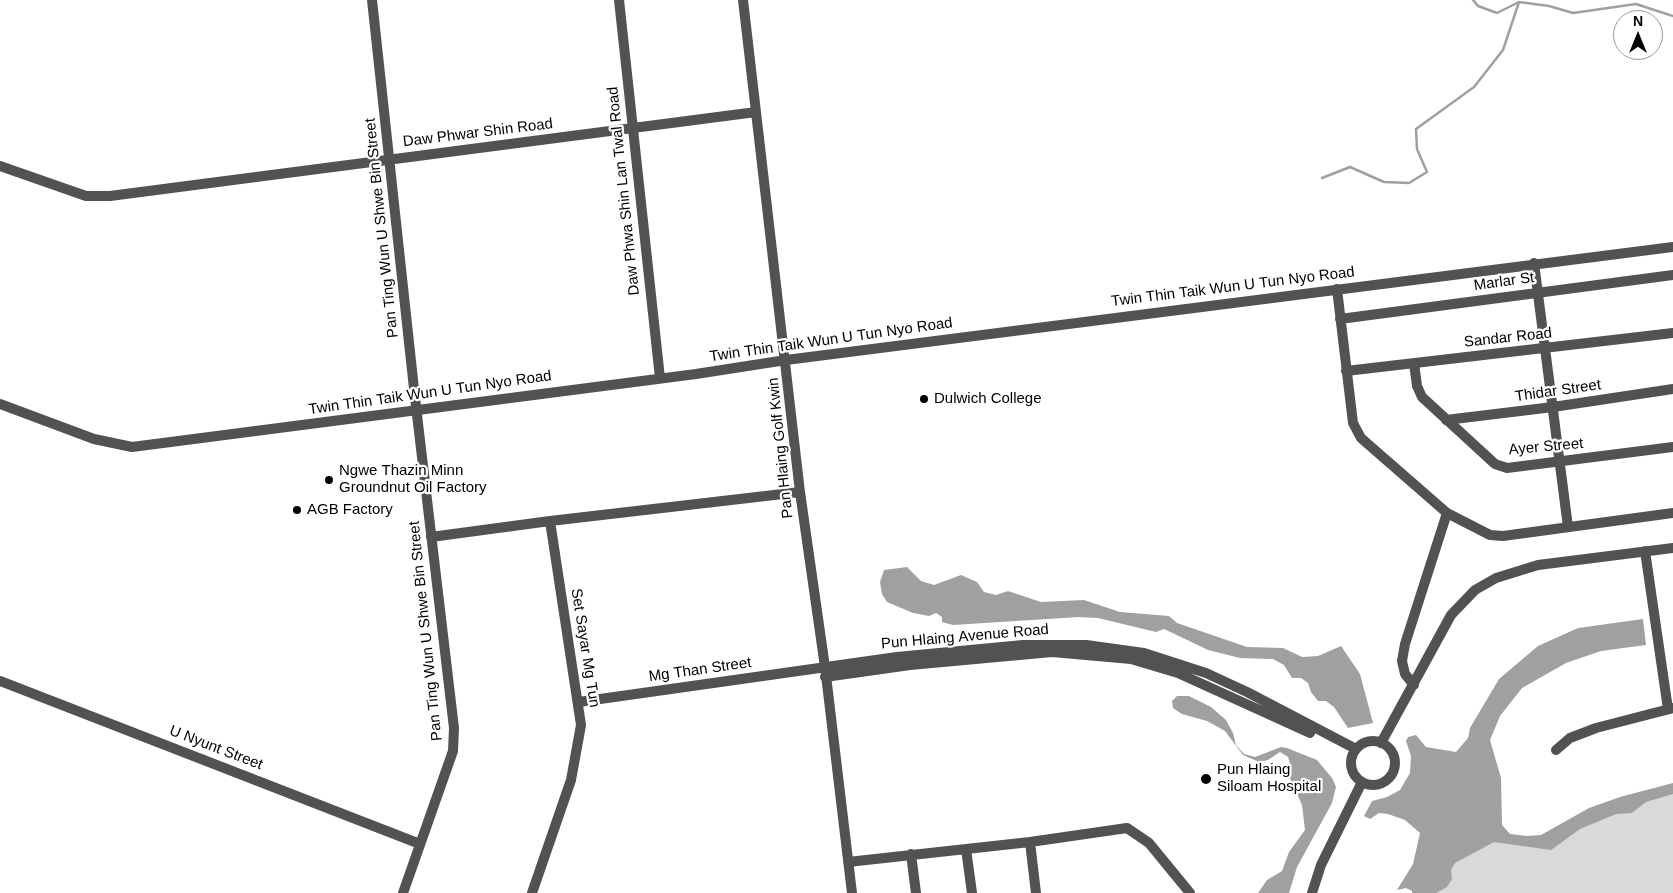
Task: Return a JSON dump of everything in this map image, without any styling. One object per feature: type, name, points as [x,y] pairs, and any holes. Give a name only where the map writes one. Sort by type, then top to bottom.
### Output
[{"type":"street","name":"Pan Ting Wun U Shwe Bin Street","points":[[372,0],[391,159],[416,410],[454,728],[453,750],[404,893]]},
{"type":"street","name":"Daw Phwa Shin Lan Twal Road","points":[[618,0],[660,378]]},
{"type":"street","name":"Pan Hlaing Golf Kwin","points":[[743,0],[800,492],[825,672],[852,893]]},
{"type":"street","name":"Daw Phwar Shin Road","points":[[0,166],[86,196],[110,196],[756,112]]},
{"type":"street","name":"Twin Thin Taik Wun U Tun Nyo Road","points":[[0,404],[94,439],[132,447],[786,360],[1534,263],[1673,247]]},
{"type":"street","points":[[1534,263],[1568,527]]},
{"type":"street","name":"Marlar St","points":[[1340,319],[1673,275]]},
{"type":"street","points":[[1337,289],[1353,423],[1361,438],[1447,513],[1490,535],[1503,536],[1673,513]]},
{"type":"street","name":"Sandar Road","points":[[1346,370],[1545,349],[1673,333]]},
{"type":"street","name":"Ayer Street","points":[[1414,363],[1417,386],[1422,397],[1495,464],[1507,468],[1560,463],[1673,447]]},
{"type":"street","name":"Thidar Street","points":[[1446,420],[1553,407],[1673,389]]},
{"type":"street","points":[[431,537],[800,492]]},
{"type":"street","points":[[1414,685],[1405,674],[1402,661],[1408,635],[1447,513]]},
{"type":"street","name":"Set Sayar Mg Tun","points":[[532,893],[571,780],[581,725],[550,521]]},
{"type":"street","points":[[1381,743],[1451,615],[1475,590],[1496,578],[1538,565],[1673,548]]},
{"type":"street","points":[[1556,750],[1570,738],[1596,728],[1670,709],[1645,551]]},
{"type":"street","name":"Pun Hlaing Avenue Road","points":[[825,672],[1052,652],[1131,659],[1178,673],[1354,752]]},
{"type":"street","name":"Mg Than Street","points":[[579,702],[825,672]]},
{"type":"street","name":"U Nyunt Street","points":[[0,681],[420,844]]},
{"type":"street","points":[[1367,742],[1381,743],[1391,750],[1394,758],[1393,771],[1387,780],[1380,784],[1362,782],[1352,770],[1354,752],[1367,742]]},
{"type":"street","points":[[1312,893],[1321,865],[1362,782]]},
{"type":"street","points":[[848,862],[1030,842],[1127,828],[1149,843],[1190,893]]},
{"type":"street","points":[[1030,842],[1036,893]]},
{"type":"street","points":[[966,849],[972,893]]},
{"type":"street","points":[[911,854],[916,893]]},
{"type":"shaded area","points":[[907,567],[921,581],[934,585],[961,575],[977,582],[984,592],[996,595],[1008,591],[1041,602],[1084,600],[1120,612],[1169,616],[1177,623],[1247,647],[1283,648],[1302,657],[1318,656],[1341,646],[1360,674],[1373,723],[1348,728],[1334,707],[1326,701],[1318,701],[1311,692],[1308,683],[1301,678],[1292,678],[1284,665],[1273,659],[1240,658],[1208,650],[1164,629],[1156,632],[1098,618],[1079,617],[953,625],[942,622],[942,617],[936,613],[929,616],[913,613],[887,602],[882,594],[880,582],[884,570]]},
{"type":"shaded area","points":[[1643,619],[1646,645],[1601,651],[1566,663],[1522,688],[1500,716],[1490,740],[1501,778],[1502,825],[1510,834],[1541,835],[1589,808],[1620,797],[1673,783],[1673,794],[1646,802],[1632,813],[1616,814],[1580,829],[1551,850],[1494,842],[1455,863],[1451,870],[1452,879],[1447,887],[1436,893],[1412,893],[1412,891],[1406,888],[1397,890],[1413,864],[1420,833],[1405,820],[1388,814],[1379,813],[1370,819],[1364,816],[1372,801],[1387,797],[1400,790],[1410,773],[1411,756],[1406,741],[1408,737],[1416,735],[1426,747],[1456,752],[1468,738],[1470,728],[1499,679],[1538,646],[1578,628]]},
{"type":"shaded area","points":[[1177,696],[1189,696],[1211,707],[1226,720],[1233,733],[1236,745],[1244,754],[1255,757],[1281,747],[1287,748],[1317,760],[1332,778],[1336,787],[1332,803],[1297,867],[1289,893],[1258,893],[1267,880],[1282,871],[1289,852],[1305,830],[1302,805],[1289,776],[1291,767],[1288,757],[1280,752],[1268,760],[1259,762],[1243,755],[1225,731],[1207,721],[1182,714],[1173,708],[1172,701]]},
{"type":"shaded area","points":[[1673,790],[1673,893],[1417,893],[1437,840],[1546,841]]},
{"type":"waterway","points":[[1473,0],[1478,6],[1497,13],[1519,2],[1549,6],[1573,13],[1636,4],[1673,16]]},
{"type":"waterway","points":[[1322,178],[1350,167],[1384,182],[1409,183],[1427,172],[1417,149],[1416,129],[1474,87],[1503,50],[1519,2]]},
{"type":"place","name":"Dulwich College","points":[[924,399]]},
{"type":"place","name":"Ngwe Thazin Minn Groundnut Oil Factory","points":[[329,480]]},
{"type":"place","name":"AGB Factory","points":[[297,510]]},
{"type":"place","name":"Pun Hlaing Siloam Hospital","points":[[1206,779]]}]
